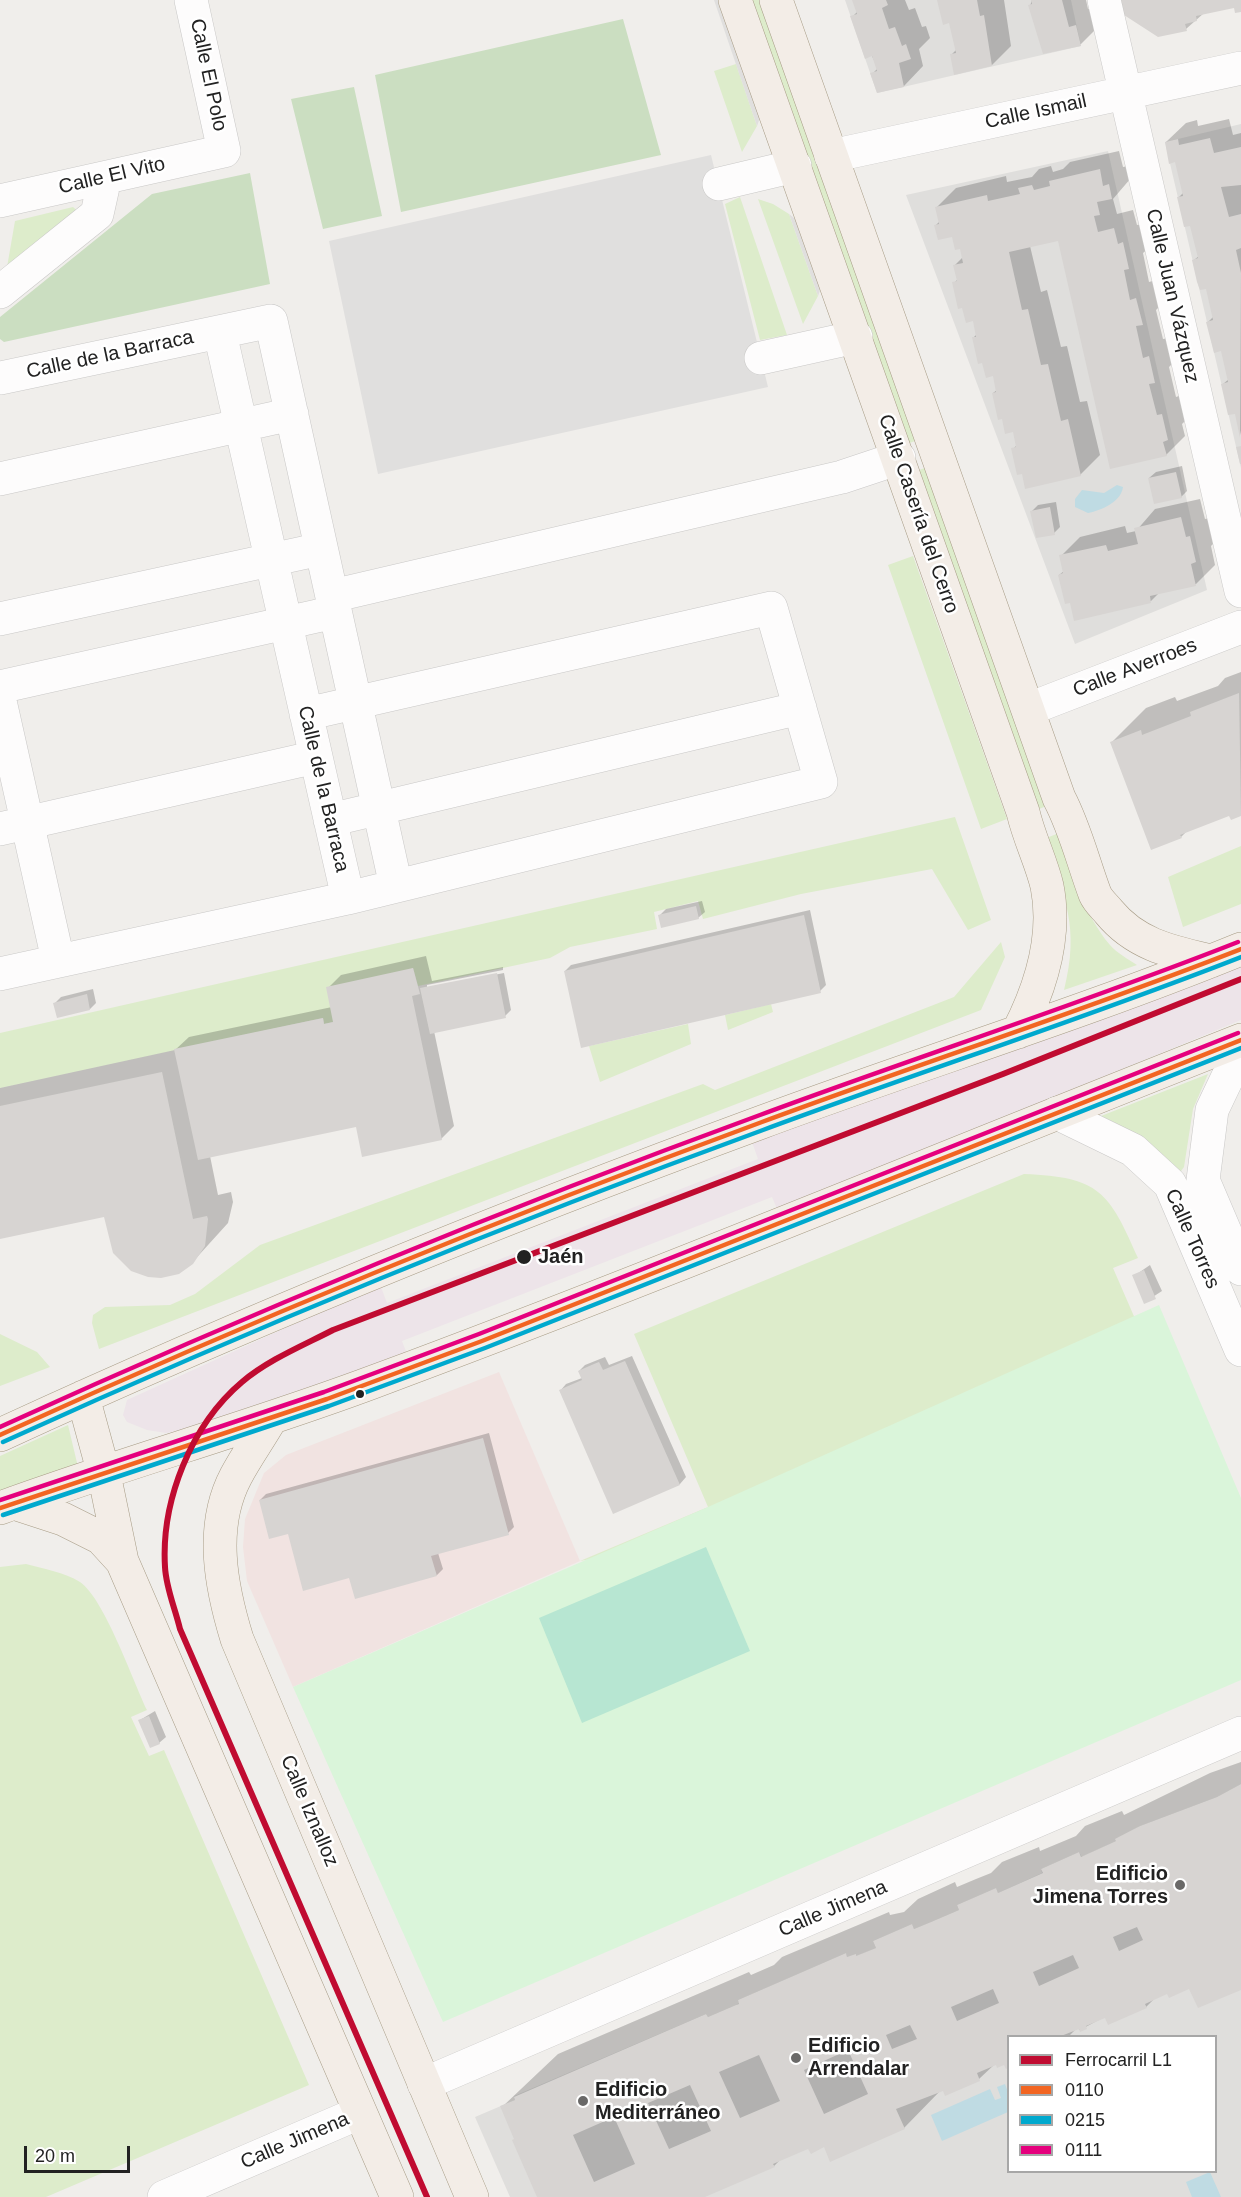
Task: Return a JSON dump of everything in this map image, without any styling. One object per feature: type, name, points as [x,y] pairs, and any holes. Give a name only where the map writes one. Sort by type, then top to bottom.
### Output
[{"type":"main road","name":"Calle Casería del Cerro","points":[[735,0],[856,337],[1047,886],[1050,922],[1048,945],[1032,1004],[1018,1032]]},
{"type":"main road","name":"Calle Casería del Cerro","points":[[776,0],[1096,897],[1117,922],[1156,948],[1211,961]]},
{"type":"main road","points":[[0,1435],[357,1277],[762,1122],[1018,1032],[1241,949]]},
{"type":"main road","points":[[7,1506],[270,1420],[800,1219],[1241,1040]]},
{"type":"main road","points":[[83,1397],[104,1474],[122,1561],[397,2197]]},
{"type":"main road","name":"Calle Iznalloz","points":[[270,1420],[235,1478],[224,1511],[220,1552],[224,1596],[237,1639],[472,2197]]},
{"type":"main road","points":[[7,1506],[63,1520],[100,1538],[122,1561]]},
{"type":"street","name":"Calle El Polo","points":[[191,0],[224,151]]},
{"type":"street","name":"Calle Juan Vázquez","points":[[1104,0],[1241,591]]},
{"type":"street","name":"Calle Ismail","points":[[831,156],[1241,68]]},
{"type":"street","name":"Calle El Vito","points":[[0,201],[224,151]]},
{"type":"street","points":[[718,183],[795,166]]},
{"type":"street","points":[[0,292],[97,214],[105,178]]},
{"type":"street","name":"Calle de la Barraca","points":[[0,378],[271,321],[292,414]]},
{"type":"street","name":"Calle de la Barraca","points":[[0,974],[348,898],[220,333]]},
{"type":"street","points":[[761,358],[856,337]]},
{"type":"street","points":[[0,479],[292,414],[396,886]]},
{"type":"street","points":[[0,687],[286,624],[333,604],[843,477],[898,458]]},
{"type":"street","points":[[0,619],[321,549]]},
{"type":"street","points":[[306,714],[771,608],[821,782],[348,898]]},
{"type":"street","name":"Calle Averroes","points":[[1029,709],[1241,627]]},
{"type":"street","points":[[0,701],[14,826],[58,960]]},
{"type":"street","points":[[330,820],[800,708]]},
{"type":"street","points":[[14,826],[316,757]]},
{"type":"street","name":"Calle Torres","points":[[1241,1049],[1212,1110],[1203,1180],[1241,1269]]},
{"type":"street","name":"Calle Torres","points":[[1057,1113],[1133,1150],[1170,1184],[1241,1350]]},
{"type":"street","name":"Calle Jimena","points":[[424,2084],[1241,1733]]},
{"type":"street","name":"Calle Jimena","points":[[164,2197],[359,2113]]},
{"type":"shaded area","points":[[714,0],[727,0],[764,107],[757,126]]},
{"type":"shaded area","points":[[845,0],[1071,0],[1081,46],[877,93]]},
{"type":"shaded area","points":[[1241,124],[1241,468],[1165,142]]},
{"type":"shaded area","points":[[1108,151],[1207,590],[1075,644],[906,195]]},
{"type":"shaded area","points":[[711,155],[768,387],[378,474],[329,241]]},
{"type":"shaded area","points":[[789,214],[807,228],[825,277],[818,296]]},
{"type":"shaded area","points":[[1241,962],[1241,1020],[795,1205],[778,1211],[772,1197],[402,1341],[407,1354],[186,1430],[166,1433],[147,1430],[127,1422],[123,1415],[127,1400],[349,1299],[381,1287],[387,1303],[758,1159],[752,1142]]},
{"type":"shaded area","points":[[499,1372],[580,1561],[293,1687],[247,1581],[243,1547],[245,1519],[264,1473],[286,1455]]},
{"type":"shaded area","points":[[1241,1784],[1241,2197],[510,2197],[475,2117],[515,2100],[514,2096],[706,2014],[708,2017],[736,2005],[739,2003],[738,2000],[846,1953],[847,1957],[857,1956],[876,1948],[873,1941],[912,1924],[914,1929],[959,1910],[957,1905],[996,1888],[998,1893],[1042,1873],[1041,1869],[1079,1852],[1082,1857],[1116,1841],[1140,1826],[1217,1797]]},
{"type":"green space","points":[[743,0],[765,0],[920,439],[902,446]]},
{"type":"green space","points":[[623,19],[661,155],[401,212],[375,75]]},
{"type":"green space","points":[[736,64],[757,126],[742,152],[714,71]]},
{"type":"green space","points":[[354,87],[382,216],[323,229],[291,99]]},
{"type":"green space","points":[[250,173],[270,284],[4,342],[0,339],[0,317],[152,194]]},
{"type":"green space","points":[[740,197],[787,335],[760,340],[725,204]]},
{"type":"green space","points":[[758,199],[773,204],[789,214],[818,296],[803,324]]},
{"type":"green space","points":[[73,207],[81,214],[6,273],[15,221]]},
{"type":"green space","points":[[930,466],[1049,805],[1034,811],[911,473]]},
{"type":"green space","points":[[913,556],[1007,819],[981,829],[888,565]]},
{"type":"green space","points":[[955,817],[991,920],[968,930],[932,869],[801,894],[703,919],[698,901],[654,912],[657,929],[570,947],[550,958],[418,986],[413,968],[333,1022],[324,1024],[323,1018],[0,1088],[0,1033]]},
{"type":"green space","points":[[1059,833],[1079,892],[1092,919],[1113,948],[1137,965],[1064,990],[1071,948],[1068,913],[1044,839]]},
{"type":"green space","points":[[1241,846],[1241,904],[1183,927],[1168,877]]},
{"type":"green space","points":[[1001,942],[1005,957],[981,1010],[99,1349],[92,1323],[93,1315],[105,1307],[170,1305],[195,1294],[260,1245],[703,1084],[715,1090],[954,997]]},
{"type":"green space","points":[[771,1004],[773,1012],[728,1030],[725,1015]]},
{"type":"green space","points":[[688,1024],[691,1044],[600,1082],[589,1046]]},
{"type":"green space","points":[[1208,1074],[1193,1109],[1184,1167],[1181,1171],[1175,1171],[1150,1146],[1132,1133],[1101,1116]]},
{"type":"green space","points":[[1024,1174],[1070,1179],[1086,1184],[1099,1192],[1119,1217],[1138,1258],[1113,1268],[1193,1452],[580,1561],[708,1507],[634,1334]]},
{"type":"green space","points":[[1159,1305],[1241,1498],[1241,1680],[443,2022],[293,1687],[708,1507]]},
{"type":"green space","points":[[0,1334],[37,1352],[50,1367],[0,1386]]},
{"type":"green space","points":[[68,1425],[78,1467],[0,1494],[0,1456]]},
{"type":"green space","points":[[706,1547],[750,1651],[582,1723],[539,1618]]},
{"type":"green space","points":[[26,1564],[61,1573],[80,1582],[99,1605],[147,1710],[131,1717],[149,1756],[164,1750],[309,2085],[46,2197],[0,2197],[0,1567]]},
{"type":"water","points":[[1117,485],[1123,487],[1119,497],[1105,507],[1088,513],[1075,507],[1075,499],[1082,490],[1104,493]]},
{"type":"water","points":[[1005,2084],[1007,2112],[942,2141],[931,2115],[990,2089],[995,2100],[1001,2098],[997,2087]]},
{"type":"water","points":[[1210,2173],[1221,2197],[1192,2197],[1186,2182]]},
{"type":"building","points":[[852,0],[886,0],[888,5],[882,8],[889,29],[895,27],[902,46],[906,44],[911,59],[899,63],[904,87],[877,93],[870,73],[877,71],[872,56],[865,59],[850,16],[857,14]]},
{"type":"building","points":[[937,0],[977,0],[980,16],[984,15],[992,66],[954,75],[950,54],[956,53],[949,23],[943,25]]},
{"type":"building","points":[[1031,0],[1062,0],[1069,27],[1076,25],[1081,46],[1043,54],[1028,5],[1032,4]]},
{"type":"building","points":[[1121,0],[1241,0],[1241,12],[1235,13],[1234,8],[1196,16],[1197,21],[1185,24],[1187,31],[1158,37],[1124,15]]},
{"type":"building","points":[[1210,138],[1214,153],[1241,147],[1241,185],[1221,187],[1229,217],[1241,214],[1241,248],[1236,250],[1241,273],[1240,438],[1235,414],[1228,415],[1221,384],[1228,382],[1221,351],[1214,353],[1206,322],[1213,320],[1206,289],[1200,290],[1197,282],[1192,260],[1198,258],[1190,226],[1184,227],[1177,197],[1183,196],[1175,162],[1169,164],[1165,142],[1178,139],[1179,145]]},
{"type":"building","points":[[1100,169],[1103,186],[1109,184],[1112,199],[1097,202],[1100,215],[1094,216],[1098,232],[1114,228],[1118,244],[1123,242],[1129,269],[1124,270],[1130,300],[1136,298],[1143,325],[1136,326],[1143,358],[1149,356],[1155,383],[1149,384],[1157,415],[1162,414],[1168,440],[1163,442],[1167,456],[1110,469],[1058,241],[1009,252],[1022,310],[1028,309],[1041,365],[1048,364],[1061,421],[1068,419],[1081,476],[1025,489],[1022,474],[1017,475],[1011,448],[1016,447],[1013,432],[1005,434],[1002,419],[998,420],[992,393],[996,392],[993,376],[986,378],[982,363],[978,364],[972,337],[976,337],[973,321],[966,323],[962,308],[958,309],[952,282],[957,281],[953,265],[963,263],[960,249],[955,250],[952,237],[938,240],[934,225],[939,224],[935,207],[987,195],[988,201],[1020,194],[1018,188],[1032,185],[1034,190],[1050,186],[1049,181]]},
{"type":"building","points":[[1241,446],[1241,464],[1240,464],[1236,447]]},
{"type":"building","points":[[1176,472],[1182,498],[1154,504],[1148,478]]},
{"type":"building","points":[[1050,507],[1055,535],[1036,538],[1030,511]]},
{"type":"building","points":[[1181,517],[1186,537],[1190,536],[1196,562],[1191,564],[1196,586],[1150,596],[1151,603],[1074,621],[1070,603],[1065,604],[1058,575],[1063,573],[1059,555],[1106,545],[1108,551],[1138,544],[1134,528]]},
{"type":"building","points":[[1239,693],[1241,816],[1231,820],[1229,816],[1180,835],[1182,838],[1151,850],[1110,742],[1141,730],[1142,735],[1191,716],[1190,712]]},
{"type":"building","points":[[696,906],[699,919],[661,928],[658,915]]},
{"type":"building","points":[[804,915],[821,993],[581,1048],[564,971]]},
{"type":"building","points":[[413,968],[420,994],[412,996],[442,1140],[362,1157],[356,1127],[198,1160],[174,1049],[323,1018],[324,1024],[333,1022],[326,987]]},
{"type":"building","points":[[497,973],[506,1018],[430,1034],[420,988]]},
{"type":"building","points":[[87,994],[90,1010],[57,1018],[53,1003]]},
{"type":"building","points":[[162,1072],[193,1219],[207,1216],[208,1219],[205,1246],[193,1264],[179,1274],[161,1278],[148,1277],[131,1271],[113,1253],[104,1217],[0,1239],[0,1106]]},
{"type":"building","points":[[1144,1270],[1156,1299],[1144,1304],[1132,1275]]},
{"type":"building","points":[[625,1361],[680,1485],[613,1514],[559,1390],[582,1380],[578,1371],[599,1362],[603,1370]]},
{"type":"building","points":[[483,1438],[509,1535],[431,1556],[437,1576],[355,1599],[349,1578],[303,1591],[288,1534],[269,1539],[259,1500]]},
{"type":"building","points":[[149,1716],[160,1744],[150,1748],[138,1720]]},
{"type":"building","points":[[1241,1784],[1241,1990],[1198,2008],[1189,1989],[1169,1998],[1167,1994],[1145,2004],[1147,2008],[1108,2025],[1105,2018],[1086,2026],[1087,2029],[1080,2032],[1079,2029],[1064,2035],[1007,2035],[1007,2068],[1004,2065],[997,2068],[996,2065],[977,2073],[980,2081],[945,2096],[943,2091],[896,2109],[905,2129],[830,2162],[824,2147],[811,2154],[808,2149],[773,2164],[775,2167],[705,2197],[537,2197],[500,2106],[515,2100],[514,2097],[706,2014],[708,2017],[739,2004],[738,2000],[846,1953],[847,1957],[856,1954],[856,1956],[876,1948],[873,1941],[912,1924],[914,1929],[959,1910],[957,1905],[996,1888],[998,1893],[1043,1873],[1041,1869],[1079,1852],[1081,1857],[1116,1841],[1115,1839],[1140,1826],[1217,1797]],"holes":[[[1137,1927],[1143,1940],[1119,1951],[1113,1937]],[[1073,1955],[1079,1968],[1039,1986],[1033,1972]],[[993,1989],[999,2003],[957,2021],[951,2007]],[[910,2025],[917,2039],[892,2049],[886,2035]],[[848,2050],[868,2094],[824,2114],[804,2070]],[[759,2055],[780,2101],[740,2118],[719,2072]],[[690,2085],[711,2131],[669,2149],[648,2103]],[[614,2117],[635,2164],[594,2182],[573,2135]]]},
{"type":"rail line","name":"L1","points":[[427,2197],[180,1629],[171,1598],[165,1567],[168,1516],[183,1466],[208,1420],[224,1400],[252,1374],[333,1330],[1003,1074],[1241,979]]},
{"type":"transit line","name":"0111","points":[[0,1427],[188,1343],[568,1187],[1238,942]]},
{"type":"transit line","name":"0110","points":[[0,1435],[188,1351],[378,1271],[569,1195],[762,1122],[1122,994],[1241,949]]},
{"type":"transit line","name":"0215","points":[[3,1442],[191,1358],[380,1278],[571,1202],[1241,957]]},
{"type":"transit line","name":"0111","points":[[0,1500],[324,1392],[479,1334],[1238,1033]]},
{"type":"transit line","name":"0110","points":[[0,1508],[327,1399],[482,1341],[1241,1040]]},
{"type":"transit line","name":"0215","points":[[3,1515],[329,1406],[485,1348],[1241,1048]]},
{"type":"place","name":"Jaén","points":[[524,1257]]},
{"type":"place","name":"Edificio Jimena Torres","points":[[1180,1885]]},
{"type":"place","name":"Edificio Arrendalar","points":[[796,2058]]},
{"type":"place","name":"Edificio Mediterráneo","points":[[583,2101]]}]
